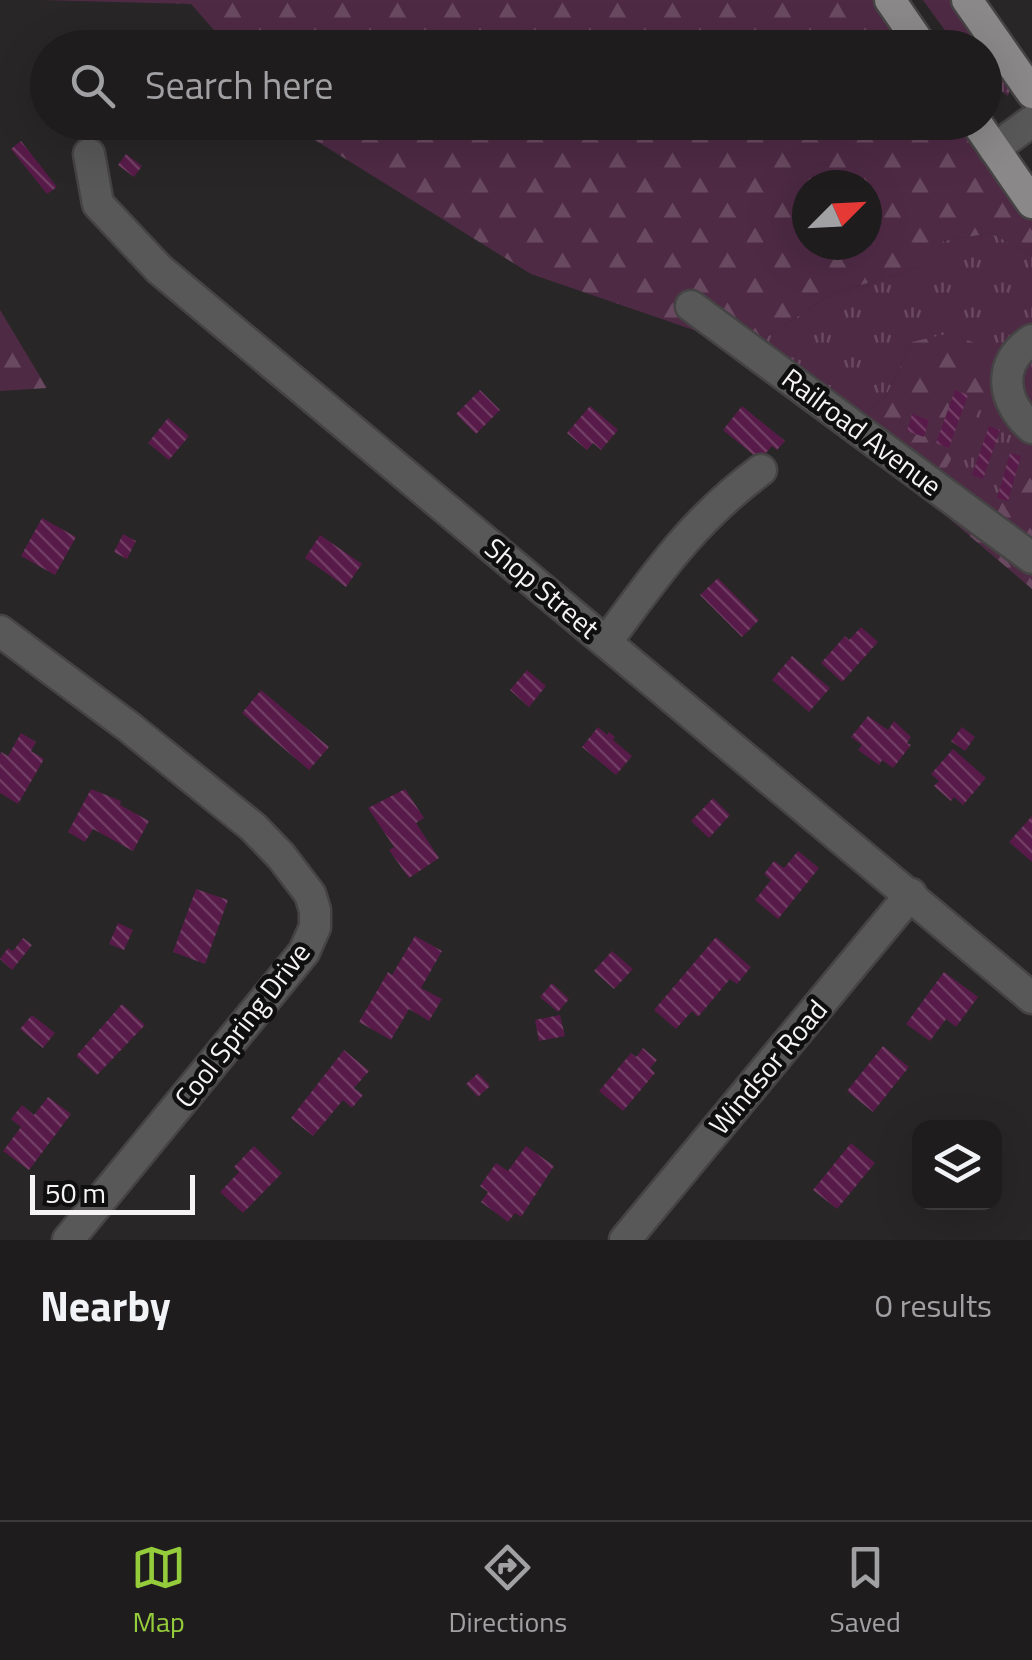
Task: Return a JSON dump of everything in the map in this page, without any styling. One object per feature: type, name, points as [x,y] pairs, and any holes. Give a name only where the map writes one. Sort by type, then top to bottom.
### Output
[{"type":"main road","points":[[890,0],[911,30]]},
{"type":"main road","points":[[967,0],[988,30]]},
{"type":"main road","points":[[1002,50],[1032,93]]},
{"type":"main road","points":[[988,140],[1032,203]]},
{"type":"street","points":[[994,149],[1032,121]]},
{"type":"street","name":"Shop Street","points":[[89,154],[98,204],[159,269],[1032,998]]},
{"type":"street","name":"Railroad Avenue","points":[[691,306],[1032,558]]},
{"type":"street","points":[[1032,340],[1014,356],[1005,385],[1013,405],[1032,428]]},
{"type":"street","points":[[607,641],[689,532],[730,492],[760,470]]},
{"type":"street","name":"Cool Spring Drive","points":[[0,631],[253,827],[310,894],[316,910],[315,928],[304,952],[68,1240]]},
{"type":"street","name":"Windsor Road","points":[[625,1240],[910,894]]},
{"type":"green space","points":[[42,0],[883,0],[904,30],[214,30],[191,4]]},
{"type":"green space","points":[[923,0],[958,0],[976,30],[945,30]]},
{"type":"green space","points":[[1002,73],[1011,88],[1008,96],[1002,91]]},
{"type":"green space","points":[[315,140],[980,140],[1032,215],[1032,255],[991,233],[943,241],[924,266],[831,294],[749,349],[531,274]]},
{"type":"green space","points":[[991,233],[1032,255],[1032,447],[1025,447],[989,534],[936,486],[912,342],[885,398],[844,429],[749,349],[831,294],[924,266],[943,241]]},
{"type":"green space","points":[[0,310],[47,388],[0,391]]},
{"type":"green space","points":[[950,333],[982,346],[989,393],[936,486],[989,533],[1025,446],[1032,447],[1032,589],[844,429],[885,398],[912,342]]},
{"type":"building","points":[[21,141],[57,187],[47,194],[11,149]]},
{"type":"building","points":[[126,154],[142,166],[134,177],[118,165]]},
{"type":"building","points":[[480,390],[500,410],[476,434],[456,414]]},
{"type":"building","points":[[955,390],[968,395],[949,448],[936,443]]},
{"type":"building","points":[[590,406],[618,430],[601,450],[593,443],[587,450],[567,433]]},
{"type":"building","points":[[742,406],[785,441],[777,450],[772,446],[760,460],[723,430]]},
{"type":"building","points":[[912,414],[929,420],[924,437],[907,431]]},
{"type":"building","points":[[168,418],[189,436],[169,460],[148,443]]},
{"type":"building","points":[[989,426],[1000,430],[983,479],[972,475]]},
{"type":"building","points":[[1010,453],[1021,456],[1008,501],[997,498]]},
{"type":"building","points":[[42,518],[76,537],[55,575],[21,556]]},
{"type":"building","points":[[123,534],[136,541],[127,559],[114,552]]},
{"type":"building","points":[[320,535],[362,564],[346,587],[305,558]]},
{"type":"building","points":[[718,578],[759,620],[742,637],[700,595]]},
{"type":"building","points":[[861,627],[878,642],[842,682],[821,663],[845,636],[849,640]]},
{"type":"building","points":[[792,656],[830,688],[809,712],[772,680]]},
{"type":"building","points":[[527,670],[546,686],[529,707],[510,690]]},
{"type":"building","points":[[261,690],[329,747],[309,770],[242,713]]},
{"type":"building","points":[[868,716],[888,730],[894,721],[911,737],[907,743],[911,745],[893,768],[882,760],[879,765],[858,750],[862,745],[851,737]]},
{"type":"building","points":[[598,727],[615,737],[613,740],[632,756],[616,775],[582,747]]},
{"type":"building","points":[[962,727],[975,737],[965,751],[951,741]]},
{"type":"building","points":[[21,733],[36,742],[31,751],[44,759],[18,804],[0,793],[0,755],[1,752],[8,756]]},
{"type":"building","points":[[953,749],[986,778],[963,805],[954,797],[951,801],[934,786],[939,781],[931,774]]},
{"type":"building","points":[[91,789],[121,801],[120,805],[149,821],[133,851],[93,829],[85,842],[68,832]]},
{"type":"building","points":[[405,789],[424,818],[416,823],[439,858],[409,878],[389,850],[394,847],[368,808]]},
{"type":"building","points":[[713,798],[730,815],[709,838],[691,821]]},
{"type":"building","points":[[1032,816],[1032,862],[1009,842]]},
{"type":"building","points":[[798,851],[819,868],[778,919],[755,900],[771,880],[764,874],[774,861],[784,868]]},
{"type":"building","points":[[196,889],[228,900],[205,964],[173,952]]},
{"type":"building","points":[[118,923],[133,930],[124,950],[109,944]]},
{"type":"building","points":[[415,936],[442,951],[421,988],[442,999],[429,1021],[409,1009],[391,1040],[359,1022]]},
{"type":"building","points":[[716,937],[751,967],[737,984],[730,979],[698,1017],[692,1011],[676,1029],[654,1010]]},
{"type":"building","points":[[23,938],[32,945],[12,970],[0,959]]},
{"type":"building","points":[[612,951],[633,969],[614,989],[594,971]]},
{"type":"building","points":[[944,972],[978,997],[956,1027],[946,1019],[930,1041],[906,1024]]},
{"type":"building","points":[[552,983],[569,999],[558,1012],[540,997]]},
{"type":"building","points":[[122,1004],[145,1025],[97,1075],[76,1056]]},
{"type":"building","points":[[32,1015],[55,1033],[43,1048],[20,1029]]},
{"type":"building","points":[[560,1015],[565,1036],[539,1041],[535,1020]]},
{"type":"building","points":[[883,1046],[909,1067],[873,1112],[847,1091]]},
{"type":"building","points":[[643,1048],[657,1060],[650,1068],[655,1073],[623,1111],[599,1091],[631,1053],[636,1057]]},
{"type":"building","points":[[344,1050],[369,1071],[354,1088],[363,1095],[352,1108],[343,1100],[313,1136],[291,1118]]},
{"type":"building","points":[[478,1073],[490,1086],[478,1097],[466,1084]]},
{"type":"building","points":[[48,1097],[71,1114],[29,1170],[3,1151],[21,1127],[11,1119],[22,1105],[34,1115]]},
{"type":"building","points":[[851,1143],[875,1163],[837,1209],[813,1190]]},
{"type":"building","points":[[254,1146],[282,1173],[243,1213],[220,1192],[239,1172],[234,1167]]},
{"type":"building","points":[[526,1146],[554,1166],[521,1217],[515,1213],[508,1222],[481,1202],[488,1192],[480,1186],[496,1163],[508,1171]]}]
